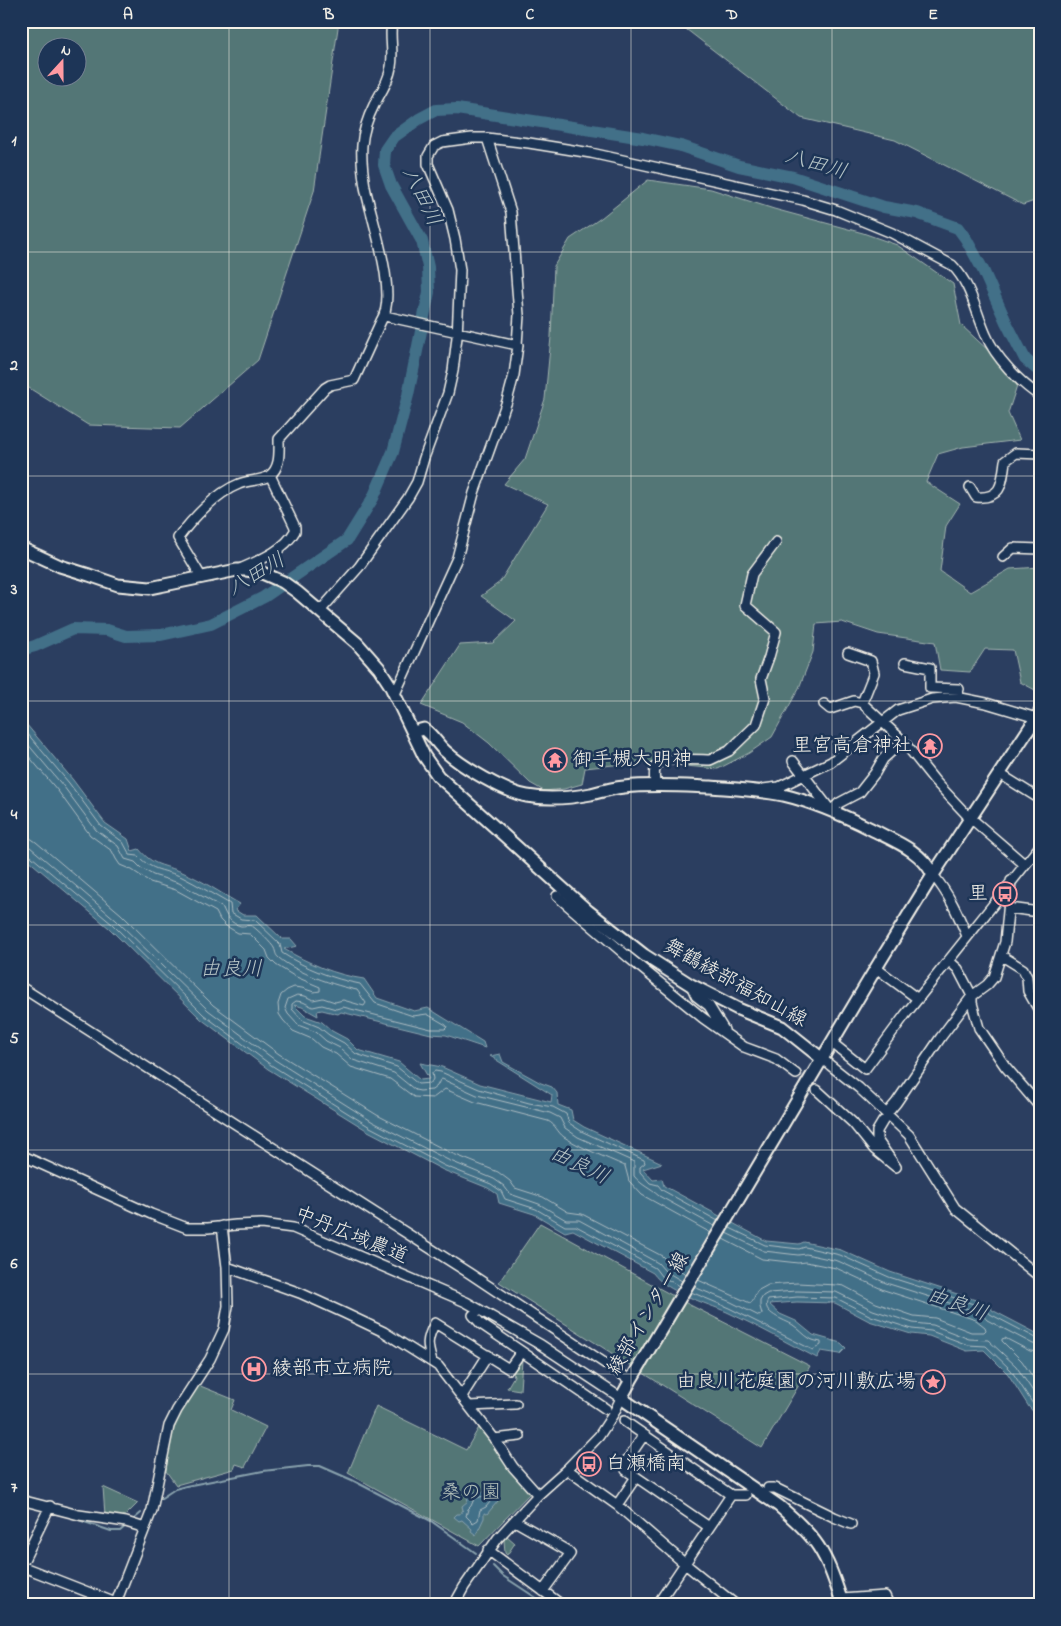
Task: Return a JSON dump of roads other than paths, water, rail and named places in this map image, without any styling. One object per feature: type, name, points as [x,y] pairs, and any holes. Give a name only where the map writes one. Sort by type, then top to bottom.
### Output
[{"type":"main road","name":"舞鶴綾部福知山線","points":[[21,548],[60,566],[118,584],[150,588],[242,570],[260,572],[283,582],[357,643],[379,668],[395,694],[424,756],[438,776],[588,911],[644,955],[691,985],[738,1009],[782,1027],[821,1058]]},
{"type":"main road","points":[[821,1058],[933,875],[1039,716]]},
{"type":"main road","points":[[413,732],[424,729],[431,734],[444,750],[467,768],[494,783],[525,796],[556,799],[625,787],[684,785],[754,790],[797,799],[831,811],[891,839],[918,855],[929,866],[933,875]]},
{"type":"main road","name":"綾部インター線","points":[[821,1058],[630,1376],[621,1398],[779,1506],[799,1524],[818,1546],[830,1569],[842,1602]]},
{"type":"street","points":[[202,578],[178,538],[191,521],[224,493],[239,483],[270,475],[276,468],[279,460],[280,440],[325,388],[330,385],[354,380],[385,316],[387,291],[384,264],[366,189],[361,150],[363,134],[391,68],[390,33],[392,21]]},
{"type":"street","points":[[395,694],[457,558],[474,493],[507,401],[514,375],[519,315],[510,212],[488,138]]},
{"type":"street","points":[[320,611],[363,562],[408,498],[417,482],[448,393],[453,371],[457,332],[460,294],[459,261],[448,210],[428,164],[428,156],[434,146],[442,142],[488,138],[591,153],[707,177],[836,210],[892,233],[952,265],[960,272],[970,290],[987,337],[1007,366],[1040,396]]},
{"type":"street","points":[[385,316],[517,345]]},
{"type":"street","points":[[970,488],[976,497],[983,498],[993,495],[999,491],[1005,461],[1016,453],[1040,454]]},
{"type":"street","points":[[242,570],[268,556],[293,536],[295,531],[295,527],[270,475]]},
{"type":"street","points":[[655,786],[655,768],[658,763],[667,760],[710,760],[729,750],[756,725],[765,698],[761,679],[776,632],[745,605],[752,574],[776,542]]},
{"type":"street","points":[[1003,557],[1013,548],[1040,549]]},
{"type":"street","points":[[848,653],[871,661],[874,673],[862,703]]},
{"type":"street","points":[[905,663],[930,668],[930,688],[959,689],[956,696]]},
{"type":"street","points":[[754,790],[779,787],[831,762],[898,710],[932,699],[956,696],[1039,716]]},
{"type":"street","points":[[824,704],[830,709],[854,701],[862,703],[903,741],[935,781],[971,818],[1024,864]]},
{"type":"street","points":[[793,761],[831,811],[839,803],[860,792],[875,773],[883,758],[903,741]]},
{"type":"street","points":[[1000,774],[1040,799]]},
{"type":"street","points":[[836,1046],[865,1069],[1010,881],[1040,846]]},
{"type":"street","points":[[933,875],[945,889],[967,936]]},
{"type":"street","points":[[890,1110],[972,996],[994,977],[1005,942],[1010,881]]},
{"type":"street","points":[[557,896],[696,1012],[744,1047],[776,1059],[796,1074]]},
{"type":"street","points":[[1009,908],[1040,912]]},
{"type":"street","points":[[1002,956],[1023,969],[1027,977],[1028,991],[1040,1012]]},
{"type":"street","points":[[949,961],[958,968],[972,996],[979,1028],[1005,1066],[1040,1107]]},
{"type":"street","points":[[876,968],[918,999]]},
{"type":"street","points":[[691,985],[696,996],[709,1006],[727,1035]]},
{"type":"street","points":[[21,987],[630,1376]]},
{"type":"street","points":[[821,1058],[859,1088],[909,1135],[955,1208],[1040,1277]]},
{"type":"street","points":[[817,1090],[853,1123],[874,1149],[896,1167],[877,1140],[876,1131],[883,1122]]},
{"type":"street","name":"中丹広域農道","points":[[22,1157],[92,1186],[151,1214],[188,1228],[262,1224],[293,1228],[452,1295],[541,1345],[621,1398]]},
{"type":"street","points":[[50,1506],[21,1566],[115,1604],[152,1510],[169,1426],[210,1359],[224,1329],[228,1306],[227,1267],[222,1226]]},
{"type":"street","points":[[227,1267],[300,1293],[344,1313],[384,1332],[438,1366],[513,1467],[538,1495]]},
{"type":"street","points":[[473,1315],[481,1324],[606,1409]]},
{"type":"street","points":[[432,1362],[427,1346],[429,1335],[435,1323],[508,1369],[521,1352]]},
{"type":"street","points":[[462,1396],[488,1356]]},
{"type":"street","points":[[454,1605],[488,1550],[538,1495],[599,1436],[621,1398]]},
{"type":"street","points":[[469,1406],[516,1404]]},
{"type":"street","points":[[624,1421],[731,1495],[746,1494]]},
{"type":"street","points":[[644,1434],[625,1463],[626,1470],[709,1527]]},
{"type":"street","points":[[494,1439],[520,1436]]},
{"type":"street","points":[[568,1468],[572,1473],[617,1505],[736,1605]]},
{"type":"street","points":[[617,1505],[636,1477]]},
{"type":"street","points":[[768,1488],[775,1488],[834,1518],[851,1524]]},
{"type":"street","points":[[657,1605],[731,1495]]},
{"type":"street","points":[[21,1500],[79,1515],[126,1522],[145,1528]]},
{"type":"street","points":[[515,1521],[570,1554],[543,1591]]},
{"type":"street","points":[[488,1550],[562,1605]]},
{"type":"street","points":[[842,1602],[884,1596],[889,1605]]},
{"type":"water","name":"由良川","points":[[21,718],[73,780],[105,823],[128,839],[132,851],[139,849],[154,862],[189,875],[240,904],[235,910],[243,915],[257,915],[282,939],[291,939],[297,946],[284,949],[312,964],[364,979],[377,998],[414,1011],[428,1008],[483,1042],[485,1048],[446,1035],[431,1034],[341,1012],[338,1014],[322,1010],[317,1011],[318,1016],[302,1007],[294,1005],[305,1016],[322,1022],[332,1031],[347,1039],[358,1050],[399,1062],[420,1080],[429,1079],[420,1063],[442,1067],[480,1084],[551,1102],[552,1095],[490,1056],[500,1054],[503,1062],[552,1087],[557,1093],[558,1105],[571,1110],[573,1120],[584,1127],[662,1163],[643,1169],[653,1180],[662,1179],[664,1186],[766,1241],[799,1244],[804,1242],[841,1250],[890,1272],[991,1305],[992,1310],[1040,1335],[1040,1419],[1029,1407],[1008,1374],[984,1350],[967,1351],[929,1336],[911,1334],[869,1321],[835,1303],[797,1302],[769,1304],[780,1314],[796,1321],[813,1335],[841,1343],[846,1348],[840,1354],[821,1351],[817,1358],[739,1317],[667,1286],[653,1273],[573,1230],[565,1232],[534,1214],[499,1203],[497,1194],[488,1188],[443,1170],[368,1131],[268,1069],[201,1019],[109,928],[21,854]]},
{"type":"water","points":[[486,1491],[498,1501],[487,1514],[484,1513],[484,1518],[476,1535],[462,1520],[459,1521],[454,1517],[463,1510],[462,1506],[468,1501],[467,1497],[475,1492],[478,1494]]},
{"type":"waterway","name":"八田川","points":[[21,650],[35,646],[73,629],[107,630],[126,636],[161,635],[211,624],[264,597],[347,540],[373,498],[393,452],[408,395],[429,292],[428,267],[422,241],[391,185],[384,165],[385,150],[394,137],[419,119],[436,110],[457,109],[643,138],[681,146],[739,166],[793,177],[884,207],[917,213],[958,228],[983,270],[1025,359],[1040,372]]},
{"type":"waterway","points":[[160,1499],[175,1489],[186,1486],[263,1471],[320,1466],[352,1480],[431,1521],[476,1553]]},
{"type":"waterway","points":[[134,1519],[141,1513]]},
{"type":"waterway","points":[[73,1518],[111,1531],[120,1531],[127,1525]]},
{"type":"waterway","points":[[493,1566],[503,1576],[547,1605]]},
{"type":"tunnel","points":[[796,1074],[817,1090]]},
{"type":"place","name":"里宮高倉神社","points":[[930,746]]},
{"type":"place","name":"御手槻大明神","points":[[555,760]]},
{"type":"place","name":"里","points":[[1005,894]]},
{"type":"place","name":"綾部市立病院","points":[[254,1369]]},
{"type":"place","name":"由良川花庭園の河川敷広場","points":[[933,1382]]},
{"type":"place","name":"白瀬橋南","points":[[589,1464]]},
{"type":"park label","name":"桑の園","points":[[471,1493]]}]
